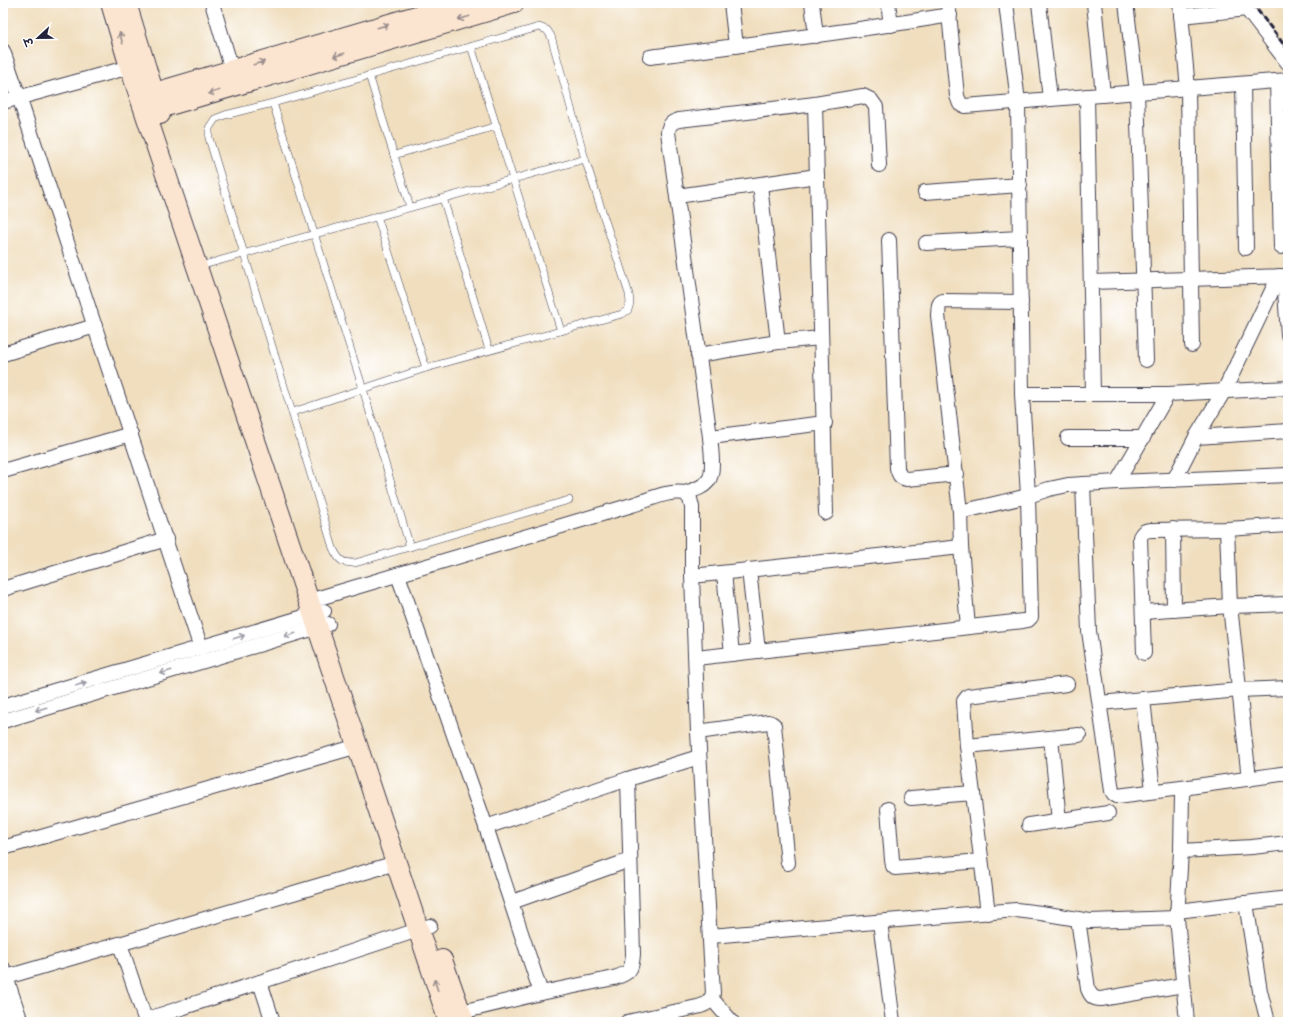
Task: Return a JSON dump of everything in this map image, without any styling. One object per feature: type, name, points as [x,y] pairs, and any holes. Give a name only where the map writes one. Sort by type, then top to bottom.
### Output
[{"type":"street","points":[[111,3],[137,65],[150,103],[424,928],[458,1019],[541,993],[614,978],[626,974],[633,967],[628,779]]},
{"type":"street","points":[[126,3],[137,65]]},
{"type":"street","points":[[212,3],[232,70]]},
{"type":"street","points":[[150,103],[232,70],[461,3]]},
{"type":"street","points":[[150,103],[514,3]]},
{"type":"street","points":[[731,3],[736,46]]},
{"type":"street","points":[[812,3],[816,36]]},
{"type":"street","points":[[888,3],[891,25]]},
{"type":"street","points":[[696,658],[1023,621],[1028,620],[1030,617],[1028,496],[1022,394],[1018,102],[1006,3]]},
{"type":"street","points":[[1039,3],[1050,99]]},
{"type":"street","points":[[1094,3],[1103,95]]},
{"type":"street","points":[[1126,3],[1137,92],[1146,360]]},
{"type":"street","points":[[1192,345],[1188,89],[1181,10],[1244,6],[1288,63]]},
{"type":"street","points":[[650,57],[891,25],[949,9],[957,96],[960,104],[966,106],[972,107],[1050,99],[1283,81],[1281,247]]},
{"type":"street","points":[[3,51],[201,648]]},
{"type":"street","points":[[3,102],[137,65]]},
{"type":"street","points":[[1243,84],[1246,248]]},
{"type":"street","points":[[3,721],[320,615],[398,575],[667,494],[677,492],[686,493],[704,485],[709,481],[711,476],[710,437],[668,132],[669,126],[673,122],[679,120],[815,104],[863,96],[872,100],[876,107],[879,165]]},
{"type":"street","points":[[1087,96],[1093,393]]},
{"type":"street","points":[[150,103],[207,264],[320,615],[358,746],[396,863],[424,928]]},
{"type":"street","points":[[815,104],[821,338],[825,423],[826,513]]},
{"type":"street","points":[[677,196],[817,176]]},
{"type":"street","points":[[760,185],[778,342]]},
{"type":"street","points":[[925,192],[1020,185]]},
{"type":"street","points":[[926,243],[1020,238]]},
{"type":"street","points":[[889,240],[897,468],[899,475],[902,478],[907,479],[957,474]]},
{"type":"street","points":[[1091,282],[1284,276]]},
{"type":"street","points":[[1284,276],[1288,335]]},
{"type":"street","points":[[1174,480],[1196,437],[1224,391],[1284,276]]},
{"type":"street","points":[[968,627],[961,547],[957,474],[938,315],[939,304],[943,301],[1021,302]]},
{"type":"street","points":[[3,354],[95,326]]},
{"type":"street","points":[[698,355],[778,342],[821,338]]},
{"type":"street","points":[[1022,394],[1168,394],[1288,388]]},
{"type":"street","points":[[1117,482],[1168,394]]},
{"type":"street","points":[[710,437],[825,423]]},
{"type":"street","points":[[1196,437],[1288,431]]},
{"type":"street","points":[[3,471],[131,434]]},
{"type":"street","points":[[1068,438],[1142,438]]},
{"type":"street","points":[[960,512],[1028,496],[1049,489],[1083,484],[1288,475]]},
{"type":"street","points":[[1083,484],[1090,631],[1112,791],[1114,794],[1117,796],[1153,792],[1288,773]]},
{"type":"street","points":[[627,1022],[706,1004],[712,999],[714,985],[699,756],[692,576],[692,507],[690,499],[686,493]]},
{"type":"street","points":[[1144,653],[1140,537],[1142,532],[1146,530],[1227,529],[1288,525]]},
{"type":"street","points":[[1173,529],[1174,610]]},
{"type":"street","points":[[1227,529],[1230,606],[1249,779]]},
{"type":"street","points":[[3,589],[166,539]]},
{"type":"street","points":[[692,576],[961,547]]},
{"type":"street","points":[[749,570],[758,651]]},
{"type":"street","points":[[724,573],[732,654]]},
{"type":"street","points":[[398,575],[512,902],[541,993]]},
{"type":"street","points":[[1143,612],[1288,604]]},
{"type":"street","points":[[3,706],[320,615]]},
{"type":"street","points":[[988,913],[967,746],[964,701],[968,696],[1067,684]]},
{"type":"street","points":[[1100,703],[1239,690],[1288,688]]},
{"type":"street","points":[[1143,699],[1153,792]]},
{"type":"street","points":[[698,732],[768,722],[774,725],[788,863]]},
{"type":"street","points":[[967,746],[1079,735]]},
{"type":"street","points":[[1051,738],[1059,821]]},
{"type":"street","points":[[3,848],[358,746]]},
{"type":"street","points":[[486,827],[699,756]]},
{"type":"street","points":[[1187,1022],[1177,914],[1181,851],[1182,794],[1184,790],[1189,787]]},
{"type":"street","points":[[911,798],[973,792]]},
{"type":"street","points":[[888,810],[892,860],[895,868],[981,861]]},
{"type":"street","points":[[1029,825],[1108,814]]},
{"type":"street","points":[[1181,851],[1252,847],[1288,843]]},
{"type":"street","points":[[512,902],[630,860]]},
{"type":"street","points":[[21,1022],[4,975],[120,944],[396,863]]},
{"type":"street","points":[[711,936],[1026,910],[1078,920],[1101,921],[1177,914],[1288,898]]},
{"type":"street","points":[[1246,903],[1260,991],[1268,1022]]},
{"type":"street","points":[[1078,920],[1088,989],[1091,996],[1095,999],[1183,985]]},
{"type":"street","points":[[880,922],[893,1022]]},
{"type":"street","points":[[120,944],[145,1021],[424,928]]},
{"type":"street","points":[[260,982],[273,1022]]},
{"type":"street","points":[[712,999],[732,1022]]},
{"type":"street","points":[[3,1005],[9,1022]]},
{"type":"lane","points":[[292,412],[426,368],[622,314],[628,310],[630,303],[629,294],[585,159],[551,36],[547,30],[539,27],[273,103],[225,115],[215,119],[209,128],[209,138],[333,548],[337,557],[345,563],[356,563],[569,500]]},
{"type":"lane","points":[[471,46],[514,178],[561,331]]},
{"type":"lane","points":[[370,75],[410,207]]},
{"type":"lane","points":[[273,103],[363,389],[410,547]]},
{"type":"lane","points":[[394,155],[497,126]]},
{"type":"lane","points":[[207,264],[585,159]]},
{"type":"lane","points":[[443,198],[489,350]]},
{"type":"lane","points":[[377,216],[426,368]]},
{"type":"railway","points":[[1252,3],[1288,50]]}]
